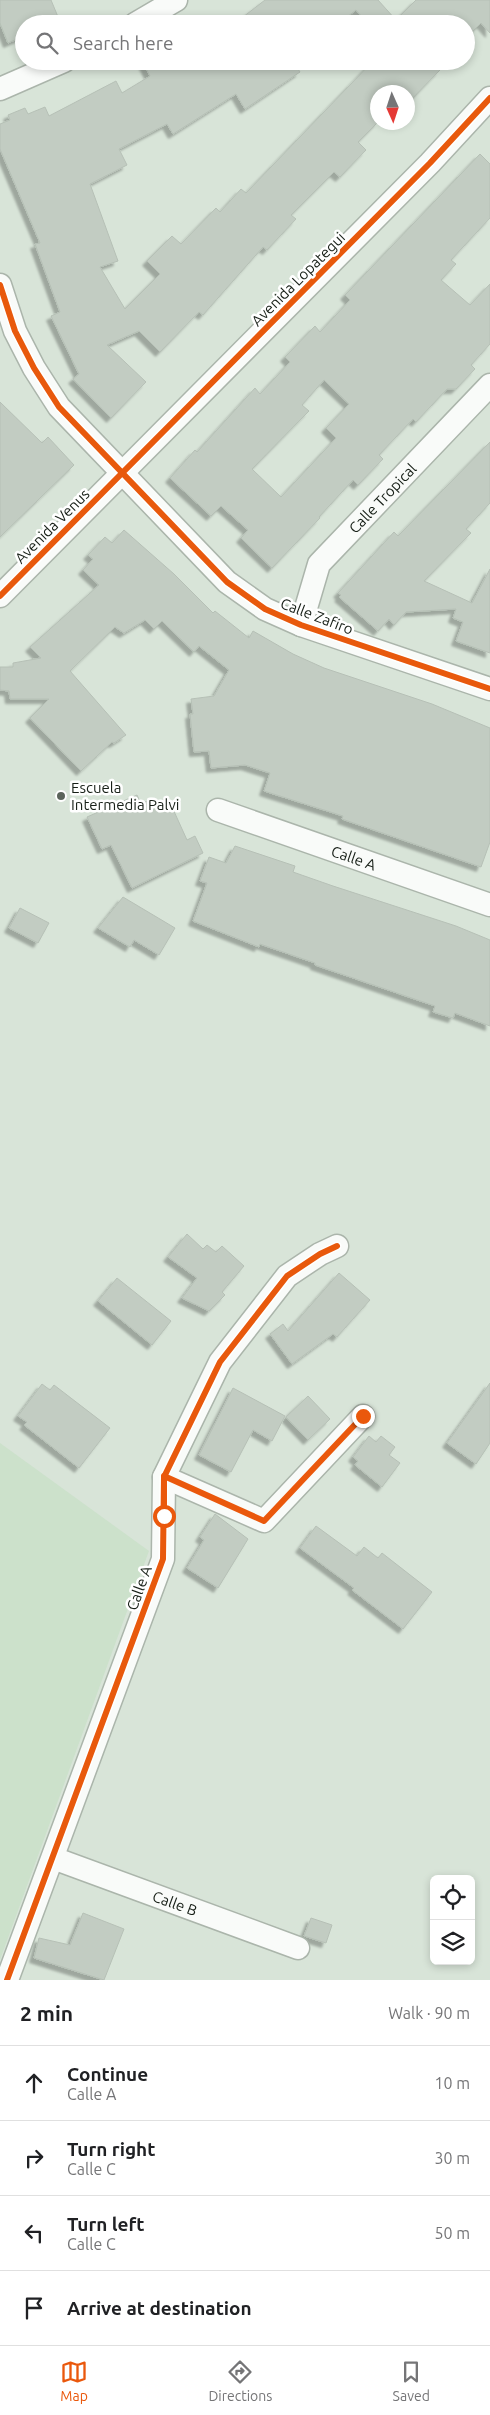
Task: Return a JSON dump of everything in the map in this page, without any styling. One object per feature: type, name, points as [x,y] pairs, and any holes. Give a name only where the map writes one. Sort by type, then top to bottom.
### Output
[{"type":"street","points":[[150,15],[176,0]]},
{"type":"street","points":[[0,89],[43,70]]},
{"type":"street","name":"Avenida Lopategui","points":[[122,474],[430,163],[490,98]]},
{"type":"street","name":"Calle Zafiro","points":[[0,285],[8,333],[34,368],[59,407],[227,582],[266,609],[301,625],[490,690]]},
{"type":"street","name":"Calle Tropical","points":[[301,625],[319,564],[490,385]]},
{"type":"street","name":"Avenida Venus","points":[[0,596],[122,474]]},
{"type":"street","name":"Calle A","points":[[218,810],[490,905]]},
{"type":"street","name":"Calle A","points":[[7,1980],[163,1559],[164,1476],[220,1362],[287,1276],[320,1254],[337,1246]]},
{"type":"street","points":[[164,1476],[264,1521],[363,1416]]},
{"type":"street","name":"Calle B","points":[[52,1858],[298,1948]]},
{"type":"shaded area","points":[[0,1443],[149,1551],[0,1960]]},
{"type":"building","points":[[0,0],[51,0],[57,15],[15,15],[15,40],[8,43],[0,23]]},
{"type":"building","points":[[265,0],[378,0],[392,15],[360,15],[356,10],[350,15],[246,15]]},
{"type":"building","points":[[416,0],[490,0],[490,33],[481,23],[475,29],[475,15],[401,15]]},
{"type":"building","points":[[147,70],[299,70],[300,72],[245,109],[236,94],[173,134],[167,124],[119,149],[127,165],[90,184],[118,261],[100,267],[125,309],[160,274],[147,261],[172,236],[181,244],[216,208],[220,212],[241,189],[246,193],[364,70],[440,70],[415,96],[415,85],[370,85],[370,130],[358,142],[366,150],[340,177],[334,172],[291,215],[296,219],[267,250],[263,247],[203,315],[199,312],[160,352],[139,331],[107,345],[146,382],[111,418],[73,379],[79,374],[51,316],[60,312],[35,244],[40,243],[0,149],[0,124],[10,120],[8,115],[25,108],[28,114],[45,107],[49,116],[116,81],[122,93],[150,76]]},
{"type":"building","points":[[480,154],[490,164],[490,218],[451,260],[456,264],[441,280],[470,305],[490,284],[490,344],[471,365],[475,369],[456,389],[447,389],[416,422],[413,419],[379,455],[383,459],[358,485],[353,480],[272,568],[241,538],[248,530],[221,506],[211,516],[170,478],[195,450],[197,452],[255,388],[260,394],[290,362],[285,357],[315,326],[320,332],[350,300],[345,295]],"holes":[[[324,380],[349,404],[326,428],[336,438],[281,497],[252,469],[309,411],[302,405]]]},
{"type":"building","points":[[0,402],[42,443],[48,437],[74,465],[0,537]]},
{"type":"building","points":[[490,442],[490,503],[466,529],[471,533],[424,581],[472,603],[490,569],[490,653],[456,641],[463,622],[453,618],[456,609],[406,612],[394,625],[389,619],[378,631],[339,597],[341,595],[338,593],[394,532],[398,536]]},
{"type":"building","points":[[124,530],[174,574],[213,613],[215,611],[249,638],[253,631],[293,654],[324,668],[432,704],[490,728],[490,842],[481,867],[342,819],[343,816],[264,791],[270,773],[245,765],[211,768],[209,751],[194,752],[190,714],[193,714],[191,699],[214,696],[229,670],[199,646],[194,652],[162,621],[154,629],[145,620],[124,633],[115,627],[70,671],[126,735],[114,743],[112,742],[81,771],[30,718],[49,699],[10,699],[9,691],[0,690],[0,667],[13,667],[13,663],[41,658],[30,647],[99,585],[83,570],[93,559],[88,555],[105,537],[112,543]]},
{"type":"building","points":[[137,795],[141,804],[147,801],[150,806],[168,798],[187,840],[195,836],[203,853],[132,888],[111,845],[102,849],[87,817]]},
{"type":"building","points":[[235,846],[295,866],[293,872],[456,926],[490,940],[490,1026],[455,1013],[453,1018],[433,1012],[435,1006],[260,944],[259,947],[193,921],[207,883],[200,881],[209,857],[226,863]]},
{"type":"building","points":[[123,897],[175,928],[159,955],[134,940],[130,947],[98,928]]},
{"type":"building","points":[[20,908],[49,923],[38,943],[9,928]]},
{"type":"building","points":[[187,1234],[203,1249],[207,1245],[216,1252],[222,1246],[244,1266],[222,1292],[225,1295],[209,1311],[182,1298],[197,1278],[168,1257]]},
{"type":"building","points":[[339,1273],[370,1300],[337,1337],[333,1334],[292,1364],[270,1334],[283,1324],[288,1331]]},
{"type":"building","points":[[117,1278],[171,1321],[152,1345],[98,1301]]},
{"type":"building","points":[[490,1383],[490,1443],[476,1464],[447,1443]]},
{"type":"building","points":[[42,1384],[50,1390],[54,1385],[110,1428],[79,1468],[24,1425],[27,1422],[18,1416]]},
{"type":"building","points":[[233,1388],[285,1416],[272,1441],[253,1430],[231,1472],[199,1455]]},
{"type":"building","points":[[308,1396],[330,1419],[308,1440],[286,1417]]},
{"type":"building","points":[[369,1436],[376,1442],[381,1436],[395,1447],[389,1455],[400,1463],[382,1487],[355,1465],[358,1461],[353,1457]]},
{"type":"building","points":[[215,1514],[248,1539],[218,1588],[187,1568],[204,1540],[200,1537]]},
{"type":"building","points":[[316,1526],[357,1556],[364,1547],[378,1558],[382,1553],[432,1592],[403,1629],[352,1590],[354,1588],[300,1548]]},
{"type":"building","points":[[83,1913],[124,1929],[104,1980],[34,1958],[39,1938],[70,1945]]},
{"type":"building","points":[[311,1918],[332,1925],[326,1943],[304,1936]]},
{"type":"cycle path","points":[[0,596],[430,163],[490,98]]},
{"type":"cycle path","points":[[0,285],[15,331],[34,368],[59,407],[227,582],[265,609],[301,625],[490,689]]},
{"type":"cycle path","points":[[7,1980],[163,1559],[164,1477],[220,1362],[287,1276],[320,1254],[337,1246]]},
{"type":"place","name":"Escuela Intermedia Palvi","points":[[61,796]]},
{"type":"route","points":[[164,1516],[164,1476],[264,1521],[363,1416]]}]
